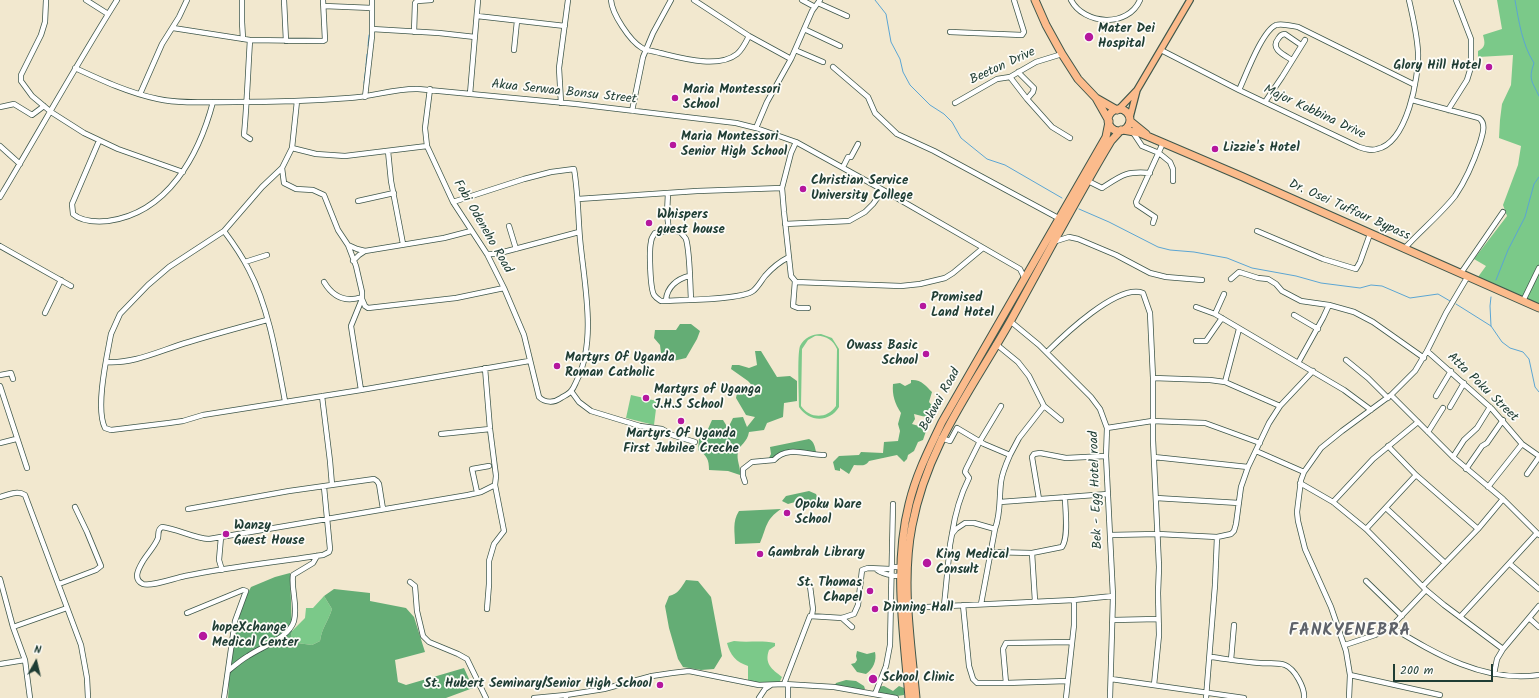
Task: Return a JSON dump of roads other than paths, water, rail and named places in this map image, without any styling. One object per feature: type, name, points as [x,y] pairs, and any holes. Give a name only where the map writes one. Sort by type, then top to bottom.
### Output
[{"type":"highway","points":[[1036,0],[1043,18],[1062,54],[1078,79],[1097,100],[1115,130],[1122,130]]},
{"type":"highway","points":[[1097,100],[1117,110],[1124,110],[1130,119],[1126,128],[1122,130],[1104,148]]},
{"type":"highway","points":[[1097,100],[1105,124],[1104,148]]},
{"type":"highway","points":[[1104,148],[1111,114],[1117,110]]},
{"type":"highway","name":"Dr. Osei Tuffour Bypass","points":[[1130,119],[1147,136]]},
{"type":"highway","name":"Dr. Osei Tuffour Bypass","points":[[1122,130],[1147,136],[1539,308]]},
{"type":"highway","points":[[1111,141],[1126,134],[1147,136]]},
{"type":"highway","name":"Bekwai Road","points":[[916,698],[900,567],[908,504],[921,465],[942,422],[984,348],[1060,218],[1104,148]]},
{"type":"highway","name":"Bekwai Road","points":[[909,698],[905,608],[908,555],[912,526],[922,483],[941,438],[1010,321],[1088,181],[1104,148]]},
{"type":"highway","points":[[984,348],[992,352]]},
{"type":"main road","points":[[1117,110],[1137,90],[1190,0]]},
{"type":"main road","points":[[1130,119],[1137,90]]},
{"type":"street","points":[[46,0],[45,22],[41,35],[21,75],[21,81],[29,91],[51,112],[99,141],[183,172]]},
{"type":"street","points":[[86,0],[108,14]]},
{"type":"street","points":[[0,197],[116,0]]},
{"type":"street","points":[[140,94],[160,49],[188,0]]},
{"type":"street","points":[[242,0],[243,39]]},
{"type":"street","points":[[284,0],[286,41]]},
{"type":"street","points":[[173,28],[250,40],[324,41],[323,0]]},
{"type":"street","points":[[366,97],[372,29],[372,0]]},
{"type":"street","points":[[414,32],[415,3],[417,1],[431,0]]},
{"type":"street","points":[[470,94],[478,0]]},
{"type":"street","points":[[561,103],[559,68],[568,0]]},
{"type":"street","points":[[611,0],[612,7],[617,17],[638,45],[646,49],[691,60],[713,62],[723,60],[739,52],[749,36]]},
{"type":"street","points":[[632,111],[641,63],[646,49],[671,0]]},
{"type":"street","points":[[694,0],[749,36],[791,59]]},
{"type":"street","points":[[802,0],[818,3],[847,16]]},
{"type":"street","points":[[950,32],[1022,35],[1024,32],[1014,0]]},
{"type":"street","points":[[1071,0],[1077,10],[1082,13],[1101,19],[1117,20],[1133,12],[1140,0]]},
{"type":"street","name":"Major Kobbina Drive","points":[[1161,50],[1239,90],[1359,147],[1376,150],[1388,145],[1395,137],[1404,121],[1412,100],[1418,52],[1414,17],[1409,0]]},
{"type":"street","points":[[1448,110],[1468,80],[1471,67],[1472,39],[1456,0]]},
{"type":"street","points":[[756,128],[767,102],[791,59],[804,29],[818,3]]},
{"type":"street","points":[[324,6],[372,8]]},
{"type":"street","points":[[477,16],[565,26]]},
{"type":"street","points":[[514,50],[517,21]]},
{"type":"street","points":[[1239,90],[1266,34],[1276,26],[1280,25],[1298,28],[1415,85]]},
{"type":"street","points":[[372,29],[439,33],[475,37]]},
{"type":"street","points":[[804,29],[840,46]]},
{"type":"street","points":[[1292,60],[1277,50],[1275,46],[1276,42],[1280,36],[1285,34],[1301,45]]},
{"type":"street","points":[[250,40],[244,134],[250,139]]},
{"type":"street","points":[[1265,102],[1305,40]]},
{"type":"street","points":[[795,50],[823,62]]},
{"type":"street","name":"Beeton Drive","points":[[955,103],[997,79],[1010,77],[1038,62],[1062,54]]},
{"type":"street","points":[[833,67],[868,97],[875,113],[897,134],[934,151],[1060,218]]},
{"type":"street","name":"Akua Serwaa Bonsu Street","points":[[75,68],[100,80],[140,94],[167,100],[213,102],[297,101],[366,97],[394,90],[413,88],[736,123],[756,128],[796,142],[884,190],[1020,269]]},
{"type":"street","points":[[1018,72],[1034,88],[1033,92],[1027,99]]},
{"type":"street","points":[[1010,77],[1052,127],[1070,138]]},
{"type":"street","name":"Fobi Odeneho Road","points":[[430,89],[425,128],[427,146],[453,202],[487,254],[504,288],[524,335],[529,361],[539,397],[542,400],[549,402],[559,400],[571,392]]},
{"type":"street","points":[[1404,249],[1456,194],[1466,176],[1483,133],[1483,122],[1479,118],[1412,100]]},
{"type":"street","points":[[297,101],[292,148],[282,168],[224,231],[168,268],[148,285],[120,314],[111,334],[101,394],[102,423],[105,428],[111,430],[176,422],[203,415],[529,361]]},
{"type":"street","points":[[99,141],[72,204],[73,214],[78,219],[85,221],[105,221],[132,216],[144,209],[176,183],[196,151],[213,102]]},
{"type":"street","points":[[0,107],[14,104],[32,115],[44,106]]},
{"type":"street","points":[[1134,134],[1142,146],[1159,153],[1170,162],[1173,168],[1173,181]]},
{"type":"street","points":[[796,142],[791,153],[782,188],[791,276],[795,281],[793,306],[798,308],[808,308]]},
{"type":"street","points":[[1153,223],[1155,217],[1137,205],[1136,202],[1163,143]]},
{"type":"street","points":[[843,167],[848,157],[851,157],[858,144]]},
{"type":"street","points":[[0,146],[20,164]]},
{"type":"street","points":[[292,148],[316,154],[335,156],[427,146]]},
{"type":"street","points":[[388,151],[403,244]]},
{"type":"street","points":[[282,168],[284,183],[296,190],[313,190],[324,195],[338,230],[348,245],[361,284],[362,298],[365,306],[368,308],[456,298],[504,288]]},
{"type":"street","points":[[453,202],[524,179],[551,172],[574,169],[589,328],[584,362],[571,392],[579,402],[591,411],[628,423],[662,429],[672,436],[695,442]]},
{"type":"street","points":[[1088,181],[1102,188],[1122,175],[1132,172],[1150,173]]},
{"type":"street","points":[[578,199],[782,188]]},
{"type":"street","points":[[785,224],[849,221],[865,212],[884,190]]},
{"type":"street","points":[[358,201],[394,192]]},
{"type":"street","points":[[668,193],[667,214],[669,231]]},
{"type":"street","points":[[1349,698],[1350,675],[1345,645],[1331,607],[1303,544],[1297,517],[1300,483],[1304,472],[1321,448],[1390,396],[1410,377],[1428,351],[1464,275],[1502,212]]},
{"type":"street","points":[[508,226],[516,249]]},
{"type":"street","points":[[224,231],[245,262],[255,283],[267,320],[285,401]]},
{"type":"street","points":[[353,261],[365,251],[472,231]]},
{"type":"street","points":[[691,299],[686,240],[679,232],[669,231],[655,233],[650,243],[653,292],[657,299],[666,300],[691,299],[734,296],[752,292],[774,266],[789,257]]},
{"type":"street","points":[[1257,231],[1318,257],[1356,269],[1362,258],[1370,234]]},
{"type":"street","points":[[487,254],[496,254],[580,232]]},
{"type":"street","points":[[1053,242],[1069,237],[1078,239],[1116,255],[1154,274],[1166,277],[1202,280]]},
{"type":"street","points":[[348,245],[365,251]]},
{"type":"street","points":[[0,246],[71,286]]},
{"type":"street","points":[[795,281],[901,286],[920,284],[945,278],[953,274],[983,248]]},
{"type":"street","points":[[491,262],[496,254]]},
{"type":"street","points":[[245,262],[267,255]]},
{"type":"street","points":[[1522,301],[1539,268]]},
{"type":"street","points":[[1025,279],[1020,269],[1031,269]]},
{"type":"street","points":[[1231,279],[1240,272],[1258,278],[1268,279],[1276,284],[1282,291],[1301,301],[1329,305],[1354,312],[1370,320],[1424,358]]},
{"type":"street","points":[[666,300],[667,291],[681,278],[689,276]]},
{"type":"street","points":[[45,313],[61,280]]},
{"type":"street","points":[[324,282],[330,291],[340,298],[351,300],[362,298]]},
{"type":"street","points":[[1047,352],[1068,331],[1087,315],[1104,304],[1129,294],[1142,293],[1150,311],[1153,378],[1152,421],[1158,534],[1158,640],[1154,685]]},
{"type":"street","points":[[1215,314],[1224,294]]},
{"type":"street","points":[[361,390],[351,326],[362,298]]},
{"type":"street","points":[[1298,363],[1318,329],[1329,305]]},
{"type":"street","points":[[1196,307],[1222,318],[1344,390],[1371,410]]},
{"type":"street","points":[[1294,316],[1318,329]]},
{"type":"street","points":[[1196,341],[1206,341],[1222,318]]},
{"type":"street","points":[[106,362],[122,363],[144,358],[190,342],[267,320]]},
{"type":"street","name":"Bek - Egg Hotel road","points":[[1010,321],[1047,352],[1091,397],[1100,409],[1107,428],[1106,456],[1113,596],[1110,698]]},
{"type":"street","points":[[1225,382],[1239,329]]},
{"type":"street","points":[[996,344],[1018,362],[1029,376],[1044,406],[1061,420]]},
{"type":"street","name":"Atta Poku Street","points":[[1428,351],[1490,407],[1503,420],[1522,444],[1539,456]]},
{"type":"street","points":[[1346,360],[1390,396],[1466,469],[1503,499],[1538,534],[1460,617]]},
{"type":"street","points":[[485,368],[490,429],[496,476],[495,485],[504,530],[494,544],[489,561],[487,609]]},
{"type":"street","points":[[1436,396],[1451,371]]},
{"type":"street","points":[[1110,535],[1158,534],[1217,537],[1231,534],[1234,531],[1241,487],[1248,468],[1269,423],[1280,406],[1313,372]]},
{"type":"street","points":[[0,375],[11,373],[13,379]]},
{"type":"street","points":[[1153,378],[1225,382],[1280,406]]},
{"type":"street","points":[[1450,407],[1464,383]]},
{"type":"street","points":[[0,386],[26,468]]},
{"type":"street","points":[[322,396],[332,485]]},
{"type":"street","points":[[944,606],[952,534],[960,501],[969,478],[965,472],[980,441],[1002,406]]},
{"type":"street","points":[[982,604],[998,519],[1001,481],[1006,463],[1019,438],[1044,406]]},
{"type":"street","points":[[1453,457],[1464,440],[1477,428],[1490,407]]},
{"type":"street","points":[[1428,432],[1443,408]]},
{"type":"street","points":[[1466,469],[1503,420]]},
{"type":"street","points":[[1107,428],[1152,421],[1205,423],[1260,443]]},
{"type":"street","points":[[1334,502],[1370,462],[1418,422]]},
{"type":"street","points":[[941,438],[950,441],[957,428],[1010,455]]},
{"type":"street","points":[[441,434],[490,429]]},
{"type":"street","points":[[0,443],[16,439]]},
{"type":"street","points":[[1488,487],[1522,444]]},
{"type":"street","points":[[1388,446],[1416,475],[1478,529]]},
{"type":"street","points":[[745,482],[743,469],[752,462],[774,460],[777,457],[791,451],[814,455],[824,455]]},
{"type":"street","points":[[1256,451],[1304,472]]},
{"type":"street","points":[[1039,499],[1032,458],[1034,454],[1040,453],[1066,458],[1106,456]]},
{"type":"street","points":[[1528,474],[1539,456]]},
{"type":"street","points":[[1154,457],[1248,468]]},
{"type":"street","points":[[477,492],[472,470],[489,466]]},
{"type":"street","points":[[1366,529],[1416,475]]},
{"type":"street","points":[[188,509],[289,491],[371,480],[377,481],[383,509]]},
{"type":"street","points":[[1300,483],[1334,502],[1366,529],[1425,588],[1502,649]]},
{"type":"street","points":[[324,487],[326,519],[330,549],[327,553],[318,556],[276,561],[185,576],[147,584],[141,582],[136,575],[157,538],[158,530],[162,527],[186,532],[204,538],[221,537],[326,519],[383,509],[477,492],[495,485]]},
{"type":"street","points":[[0,497],[16,492],[25,495],[67,608],[74,622],[84,654],[88,698]]},
{"type":"street","points":[[1000,502],[1108,494]]},
{"type":"street","points":[[991,552],[1032,553],[1062,547],[1064,544],[1066,529],[1064,497]]},
{"type":"street","points":[[1156,498],[1239,503]]},
{"type":"street","points":[[1345,645],[1375,635],[1391,627],[1402,616],[1445,563],[1478,529],[1503,499]]},
{"type":"street","points":[[875,694],[886,666],[890,645],[893,504]]},
{"type":"street","points":[[58,584],[96,570],[101,566],[75,507]]},
{"type":"street","points":[[1386,508],[1445,563]]},
{"type":"street","points":[[952,534],[956,528],[965,523],[974,523],[995,529]]},
{"type":"street","points":[[221,537],[219,560],[222,570]]},
{"type":"street","points":[[1207,695],[1216,585],[1217,537]]},
{"type":"street","points":[[1032,553],[1035,601]]},
{"type":"street","points":[[228,671],[250,654],[277,640],[292,625],[294,621],[295,598],[293,575],[294,573],[313,563],[318,556]]},
{"type":"street","points":[[1510,564],[1539,589]]},
{"type":"street","points":[[812,615],[842,618],[852,616],[856,612],[862,570],[868,568],[890,569],[892,567],[900,567]]},
{"type":"street","points":[[876,569],[878,572],[892,576],[900,576]]},
{"type":"street","points":[[0,579],[13,627],[25,660],[30,698]]},
{"type":"street","points":[[1366,581],[1402,616]]},
{"type":"street","points":[[410,582],[415,586],[417,611],[423,636],[429,642],[458,654],[466,659],[486,698]]},
{"type":"street","points":[[788,698],[786,684],[809,618],[812,615],[813,609],[810,586]]},
{"type":"street","points":[[187,613],[246,590],[235,621],[224,698]]},
{"type":"street","points":[[905,608],[1074,600],[1113,596]]},
{"type":"street","points":[[1066,698],[1072,642],[1074,600]]},
{"type":"street","points":[[964,606],[966,647],[973,679],[977,683],[1006,684],[1067,681]]},
{"type":"street","points":[[1494,674],[1497,659],[1502,649],[1539,606]]},
{"type":"street","points":[[13,627],[67,608]]},
{"type":"street","points":[[842,618],[852,627]]},
{"type":"street","points":[[1529,618],[1539,627]]},
{"type":"street","points":[[1113,620],[1158,619]]},
{"type":"street","points":[[1231,660],[1234,625]]},
{"type":"street","points":[[1391,627],[1433,651],[1476,670],[1494,674],[1525,676],[1539,675]]},
{"type":"street","points":[[1006,684],[1003,649],[1006,643],[1072,642]]},
{"type":"street","points":[[1210,657],[1284,665],[1288,667],[1304,688],[1304,698]]},
{"type":"street","points":[[0,664],[25,660]]},
{"type":"street","points":[[534,698],[566,696],[604,689],[652,676],[680,672],[696,673],[759,685],[786,684],[834,687],[896,698]]},
{"type":"street","points":[[1350,675],[1440,695]]},
{"type":"street","points":[[1111,679],[1207,695],[1244,698]]},
{"type":"street","points":[[758,698],[765,689],[771,685]]},
{"type":"waterway","points":[[875,0],[886,14],[891,42],[900,59],[903,72],[910,85],[930,105],[944,114],[952,122],[961,138],[987,159],[1005,165],[1062,198]]},
{"type":"waterway","points":[[1515,0],[1524,41],[1534,63],[1531,77],[1539,96]]},
{"type":"waterway","points":[[368,46],[369,35]]},
{"type":"waterway","points":[[366,65],[367,54]]},
{"type":"waterway","points":[[364,83],[366,67]]},
{"type":"waterway","points":[[1496,280],[1508,250],[1525,217],[1534,184],[1539,177]]},
{"type":"waterway","points":[[1079,209],[1109,222],[1158,247],[1170,250],[1194,252],[1227,258],[1252,268],[1296,276],[1321,283],[1360,288],[1371,285],[1382,286],[1410,298],[1438,294],[1450,301]]},
{"type":"waterway","points":[[1491,297],[1491,326]]},
{"type":"waterway","points":[[1456,304],[1491,326],[1502,342],[1510,348],[1523,352],[1529,359],[1535,387],[1539,392]]},
{"type":"place","name":"Mater Dei Hospital","points":[[1089,37]]},
{"type":"place","name":"Glory Hill Hotel","points":[[1489,67]]},
{"type":"place","name":"Maria Montessori School","points":[[675,98]]},
{"type":"place","name":"Maria Montessori Senior High School","points":[[673,145]]},
{"type":"place","name":"Lizzie's Hotel","points":[[1215,149]]},
{"type":"place","name":"Christian Service University College","points":[[803,189]]},
{"type":"place","name":"Whispers guest house","points":[[649,223]]},
{"type":"place","name":"Promised Land Hotel","points":[[923,306]]},
{"type":"place","name":"Owass Basic School","points":[[926,354]]},
{"type":"place","name":"Martyrs Of Uganda Roman Catholic","points":[[557,366]]},
{"type":"place","name":"Martyrs of Uganga J.H.S School","points":[[646,398]]},
{"type":"place","name":"Martyrs Of Uganda First Jubilee Creche","points":[[681,421]]},
{"type":"place","name":"Opoku Ware School","points":[[787,513]]},
{"type":"place","name":"Wanzy Guest House","points":[[226,534]]},
{"type":"place","name":"Gambrah Library","points":[[760,554]]},
{"type":"place","name":"King Medical Consult","points":[[927,563]]},
{"type":"place","name":"St. Thomas Chapel","points":[[870,591]]},
{"type":"place","name":"Dinning Hall","points":[[875,609]]},
{"type":"place","name":"hopeXchange Medical Center","points":[[203,636]]},
{"type":"place","name":"School Clinic","points":[[873,679]]},
{"type":"place","name":"St. Hubert Seminary/Senior High School","points":[[660,685]]},
{"type":"district","name":"FANKYENEBRA","points":[[1350,632]]}]
